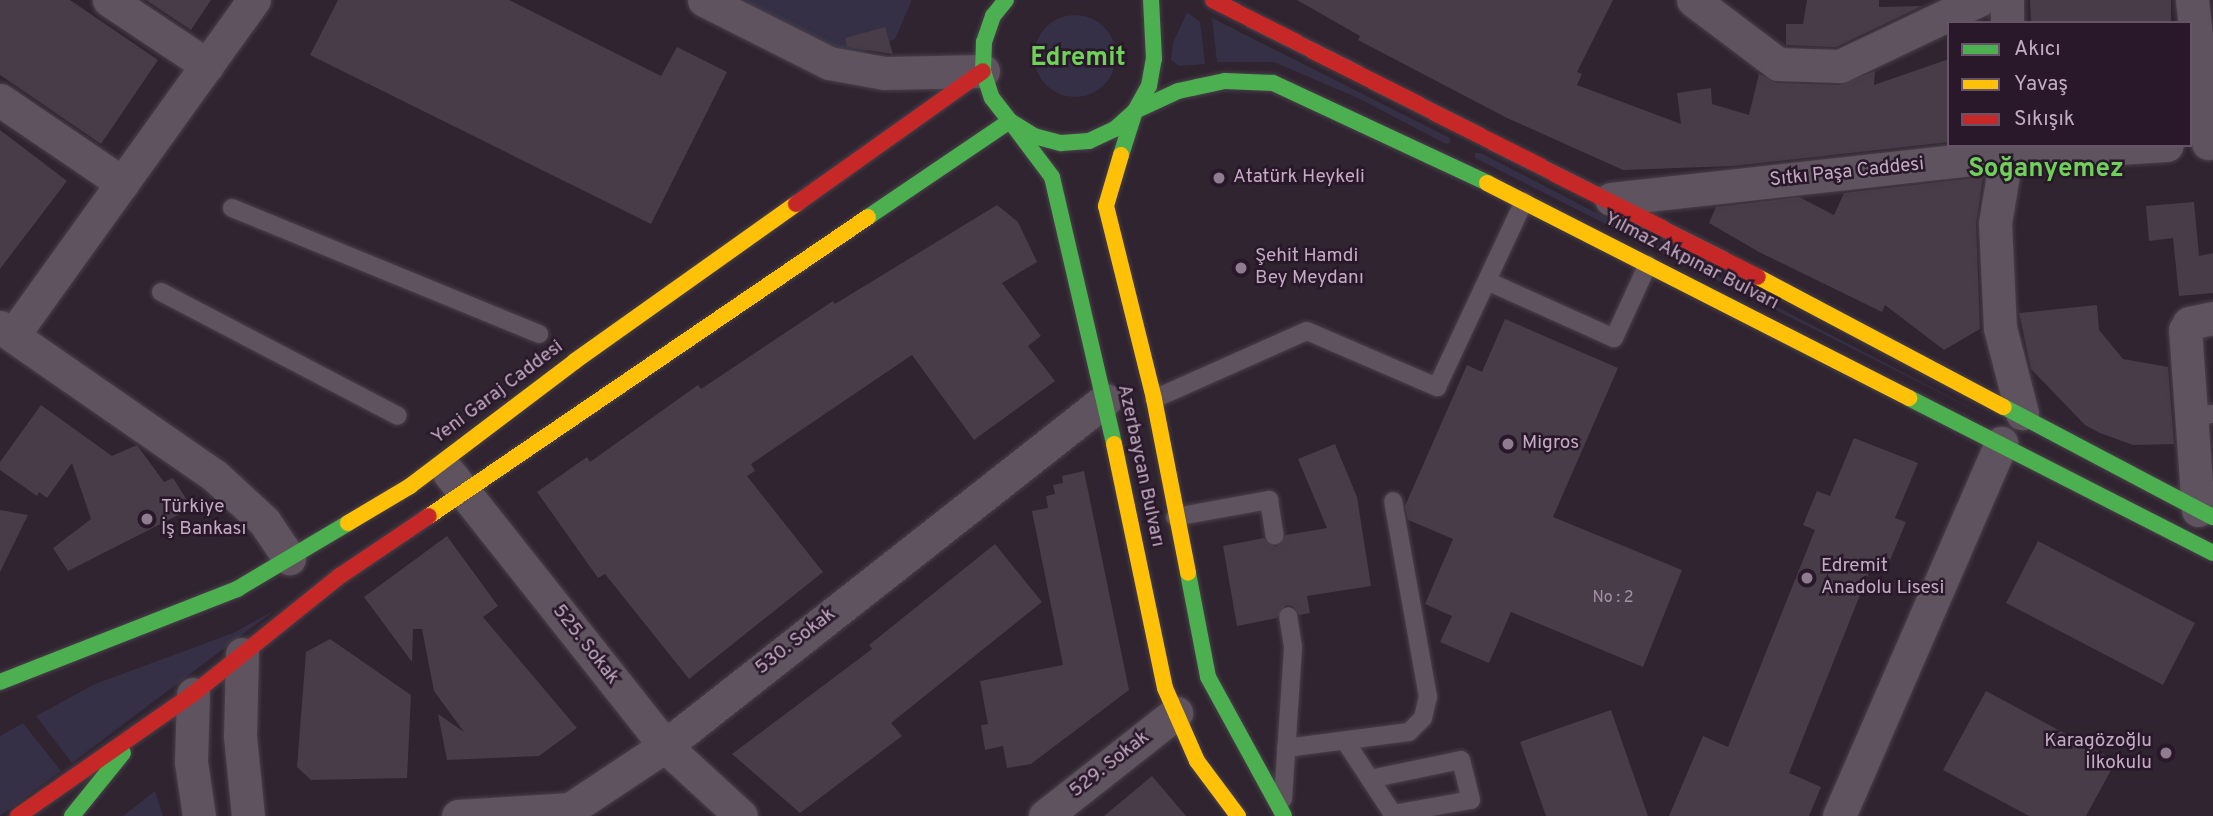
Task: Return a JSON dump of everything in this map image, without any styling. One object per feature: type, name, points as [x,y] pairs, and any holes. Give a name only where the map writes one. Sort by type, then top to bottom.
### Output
[{"type":"main road","points":[[983,71],[984,42],[993,8],[1006,0]]},
{"type":"main road","points":[[1130,0],[1150,32],[1154,59]]},
{"type":"main road","points":[[1151,0],[1154,59]]},
{"type":"main road","name":"Yılmaz Akpınar Bulvarı","points":[[1213,0],[1611,199],[2022,414],[2206,514]]},
{"type":"main road","name":"Azerbaycan Bulvarı","points":[[1154,59],[1149,86],[1135,111],[1106,206],[1154,399],[1208,677],[1283,814]]},
{"type":"main road","name":"Azerbaycan Bulvarı","points":[[983,71],[992,98],[1052,177],[1105,400],[1165,688],[1197,761],[1238,816]]},
{"type":"main road","name":"Yeni Garaj Caddesi","points":[[18,816],[193,694],[340,576],[464,491],[534,418],[983,71]]},
{"type":"main road","name":"Yılmaz Akpınar Bulvarı","points":[[1135,111],[1178,91],[1226,81],[1273,83],[1524,201],[2213,553]]},
{"type":"main road","points":[[1010,121],[1034,136],[1061,143],[1089,141],[1115,130],[1135,111]]},
{"type":"main road","name":"Yeni Garaj Caddesi","points":[[0,682],[237,589],[441,463],[534,418],[1010,121]]},
{"type":"main road","points":[[72,816],[140,731]]},
{"type":"street","points":[[108,0],[206,65]]},
{"type":"street","points":[[254,0],[122,183],[6,331],[214,475],[264,522],[289,558]]},
{"type":"street","points":[[704,0],[829,63],[884,73],[983,71]]},
{"type":"street","points":[[1693,0],[1778,64],[1840,66],[1979,0]]},
{"type":"street","points":[[2007,0],[2007,21]]},
{"type":"street","points":[[2199,2],[2204,143]]},
{"type":"street","points":[[0,100],[122,183]]},
{"type":"street","name":"Sıtkı Paşa Caddesi","points":[[1611,199],[2008,150],[2103,147]]},
{"type":"street","points":[[2008,150],[1995,223],[2000,314],[2022,414]]},
{"type":"street","points":[[2201,321],[2185,330],[2202,416],[2206,514]]},
{"type":"street","name":"530. Sokak","points":[[458,816],[570,809],[665,746],[1105,400]]},
{"type":"street","points":[[1839,816],[2001,443]]},
{"type":"street","name":"525. Sokak","points":[[441,463],[665,746],[741,816]]},
{"type":"street","points":[[242,654],[240,736],[248,816]]},
{"type":"street","points":[[193,694],[191,762],[199,816]]},
{"type":"street","name":"529. Sokak","points":[[1045,816],[1176,713]]},
{"type":"lane","points":[[1154,399],[1307,331],[1437,387],[1524,201]]},
{"type":"lane","points":[[232,208],[539,334]]},
{"type":"lane","points":[[1487,281],[1615,338],[1648,264]]},
{"type":"lane","points":[[161,292],[398,416]]},
{"type":"lane","points":[[1175,517],[1269,500],[1275,536]]},
{"type":"lane","points":[[1286,748],[1409,732],[1427,708],[1418,625],[1393,500]]},
{"type":"lane","points":[[1283,814],[1293,647],[1288,616]]},
{"type":"lane","points":[[1345,741],[1393,814],[1471,800],[1461,760],[1370,779]]},
{"type":"shaded area","points":[[739,0],[912,0],[895,39],[850,58]]},
{"type":"shaded area","points":[[1187,12],[1200,22],[1205,64],[1179,66],[1171,60],[1173,43]]},
{"type":"shaded area","points":[[1075,15],[1091,18],[1104,27],[1113,40],[1116,56],[1113,72],[1104,85],[1091,94],[1075,97],[1059,94],[1046,85],[1037,72],[1034,56],[1037,40],[1046,27],[1059,18]]},
{"type":"shaded area","points":[[1212,18],[1450,138],[1450,143],[1446,144],[1360,99],[1274,62],[1217,62]]},
{"type":"shaded area","points":[[1475,153],[1481,153],[2004,425],[1475,158]]},
{"type":"shaded area","points":[[275,610],[72,763],[36,716],[95,684],[233,633]]},
{"type":"shaded area","points":[[23,723],[61,771],[0,816],[0,736]]},
{"type":"shaded area","points":[[155,791],[163,816],[123,816]]},
{"type":"building","points":[[0,0],[70,0],[158,60],[101,144],[0,75]]},
{"type":"building","points":[[146,0],[211,0],[191,30]]},
{"type":"building","points":[[338,0],[509,0],[661,76],[677,47],[727,72],[651,224],[310,55]]},
{"type":"building","points":[[1297,0],[1613,0],[1577,72],[1582,74],[1577,85],[1681,124],[1677,93],[1711,88],[1712,104],[1749,115],[1759,74],[1777,83],[1839,85],[1875,71],[1874,85],[1947,60],[1947,142],[1732,166],[1623,170],[1507,118],[1358,40],[1360,36]]},
{"type":"building","points":[[1807,0],[1879,0],[1879,7],[1922,6],[1836,47],[1786,45],[1786,24],[1803,24]]},
{"type":"building","points":[[2030,0],[2171,0],[2171,21],[2031,21]]},
{"type":"building","points":[[885,27],[893,54],[847,47],[845,38]]},
{"type":"building","points":[[0,130],[67,181],[0,269]]},
{"type":"building","points":[[1983,177],[1976,224],[1980,329],[1944,350],[1885,305],[1882,312],[1759,252],[1709,223],[1716,207],[1799,197],[1834,215],[1844,193]]},
{"type":"building","points":[[2194,202],[2199,256],[2213,253],[2213,293],[2179,296],[2173,238],[2149,241],[2146,206]]},
{"type":"building","points":[[997,205],[1018,222],[1037,262],[1002,283],[1041,336],[1028,346],[1055,381],[974,440],[912,355],[751,464],[755,471],[747,476],[823,572],[689,679],[605,574],[598,578],[537,492],[587,457],[590,462],[698,385],[701,389],[833,301],[835,304]]},
{"type":"building","points":[[2097,305],[2099,330],[2123,359],[2168,367],[2174,444],[2133,445],[2100,433],[2085,425],[2031,369],[2019,313]]},
{"type":"building","name":"Migros","points":[[1505,319],[1618,368],[1553,517],[1682,570],[1643,667],[1511,612],[1489,663],[1440,642],[1452,616],[1425,604],[1453,539],[1408,520],[1405,506],[1467,365],[1482,372]]},
{"type":"building","points":[[41,405],[112,456],[137,445],[164,482],[173,478],[192,508],[68,571],[53,548],[91,519],[72,463],[47,498],[39,492],[37,496],[0,470],[0,462]]},
{"type":"building","name":"Edremit Anadolu Lisesi","points":[[1854,438],[1918,463],[1895,518],[1906,522],[1888,565],[1874,560],[1789,773],[1821,787],[1809,816],[1669,816],[1703,736],[1728,747],[1815,530],[1803,525],[1817,491],[1830,496]]},
{"type":"building","points":[[1335,444],[1357,497],[1371,586],[1307,596],[1310,613],[1299,615],[1293,606],[1286,605],[1277,618],[1237,626],[1223,546],[1264,538],[1276,547],[1286,535],[1327,528],[1298,459]]},
{"type":"building","points":[[1084,471],[1129,690],[1031,764],[1007,768],[1003,746],[985,750],[981,725],[988,724],[980,681],[1063,665],[1032,511],[1048,508],[1046,496],[1055,494],[1053,485],[1063,483],[1062,476]]},
{"type":"building","points":[[0,510],[28,515],[0,572]]},
{"type":"building","points":[[447,536],[498,606],[483,617],[577,728],[539,756],[447,760],[438,714],[464,732],[434,691],[422,629],[413,629],[412,662],[364,597]]},
{"type":"building","points":[[2038,541],[2195,623],[2163,685],[2006,603]]},
{"type":"building","points":[[995,544],[1042,602],[891,723],[902,736],[800,813],[732,754],[872,649],[869,645]]},
{"type":"building","points":[[330,639],[411,695],[407,778],[311,780],[297,767],[306,652]]},
{"type":"building","points":[[1986,691],[2116,761],[2086,816],[2029,816],[1943,770]]},
{"type":"building","points":[[1611,710],[1648,816],[1546,816],[1520,742]]},
{"type":"building","points":[[1152,776],[1186,816],[1104,816]]},
{"type":"traffic: fast","points":[[1006,0],[993,16],[984,42],[983,71],[992,98],[1010,121],[1034,136],[1061,143],[1089,141],[1115,129],[1135,111],[1149,86],[1154,59],[1151,0]]},
{"type":"traffic: fast","points":[[1121,155],[1135,111],[1178,91],[1225,81],[1273,83],[1487,183]]},
{"type":"traffic: fast","points":[[868,217],[1010,121],[1052,177],[1114,444]]},
{"type":"traffic: fast","points":[[1909,398],[2213,553]]},
{"type":"traffic: fast","points":[[2004,407],[2213,517]]},
{"type":"traffic: fast","points":[[0,682],[237,589],[348,523]]},
{"type":"traffic: fast","points":[[1188,573],[1208,677],[1284,816]]},
{"type":"traffic: fast","points":[[72,816],[123,753]]},
{"type":"traffic: slow","points":[[1121,155],[1106,206],[1154,399],[1188,573]]},
{"type":"traffic: slow","points":[[1487,183],[1909,398]]},
{"type":"traffic: slow","points":[[348,523],[410,486],[575,361],[796,204]]},
{"type":"traffic: slow","points":[[429,516],[868,217]]},
{"type":"traffic: slow","points":[[1758,277],[2004,407]]},
{"type":"traffic: slow","points":[[1114,444],[1165,688],[1197,761],[1238,816]]},
{"type":"traffic: jam","points":[[1213,0],[1758,277]]},
{"type":"traffic: jam","points":[[796,204],[983,71]]},
{"type":"traffic: jam","points":[[18,816],[193,694],[340,576],[429,516]]},
{"type":"place","name":"Atatürk Heykeli","points":[[1219,178]]},
{"type":"place","name":"Şehit Hamdi Bey Meydanı","points":[[1241,268]]},
{"type":"place","name":"Migros","points":[[1508,444]]},
{"type":"place","name":"Türkiye İş Bankası","points":[[147,519]]},
{"type":"place","name":"Edremit Anadolu Lisesi","points":[[1807,578]]},
{"type":"place","name":"Karagözoğlu İlkokulu","points":[[2166,753]]},
{"type":"district","name":"Edremit","points":[[1078,59]]},
{"type":"district","name":"Soğanyemez","points":[[2046,170]]}]
